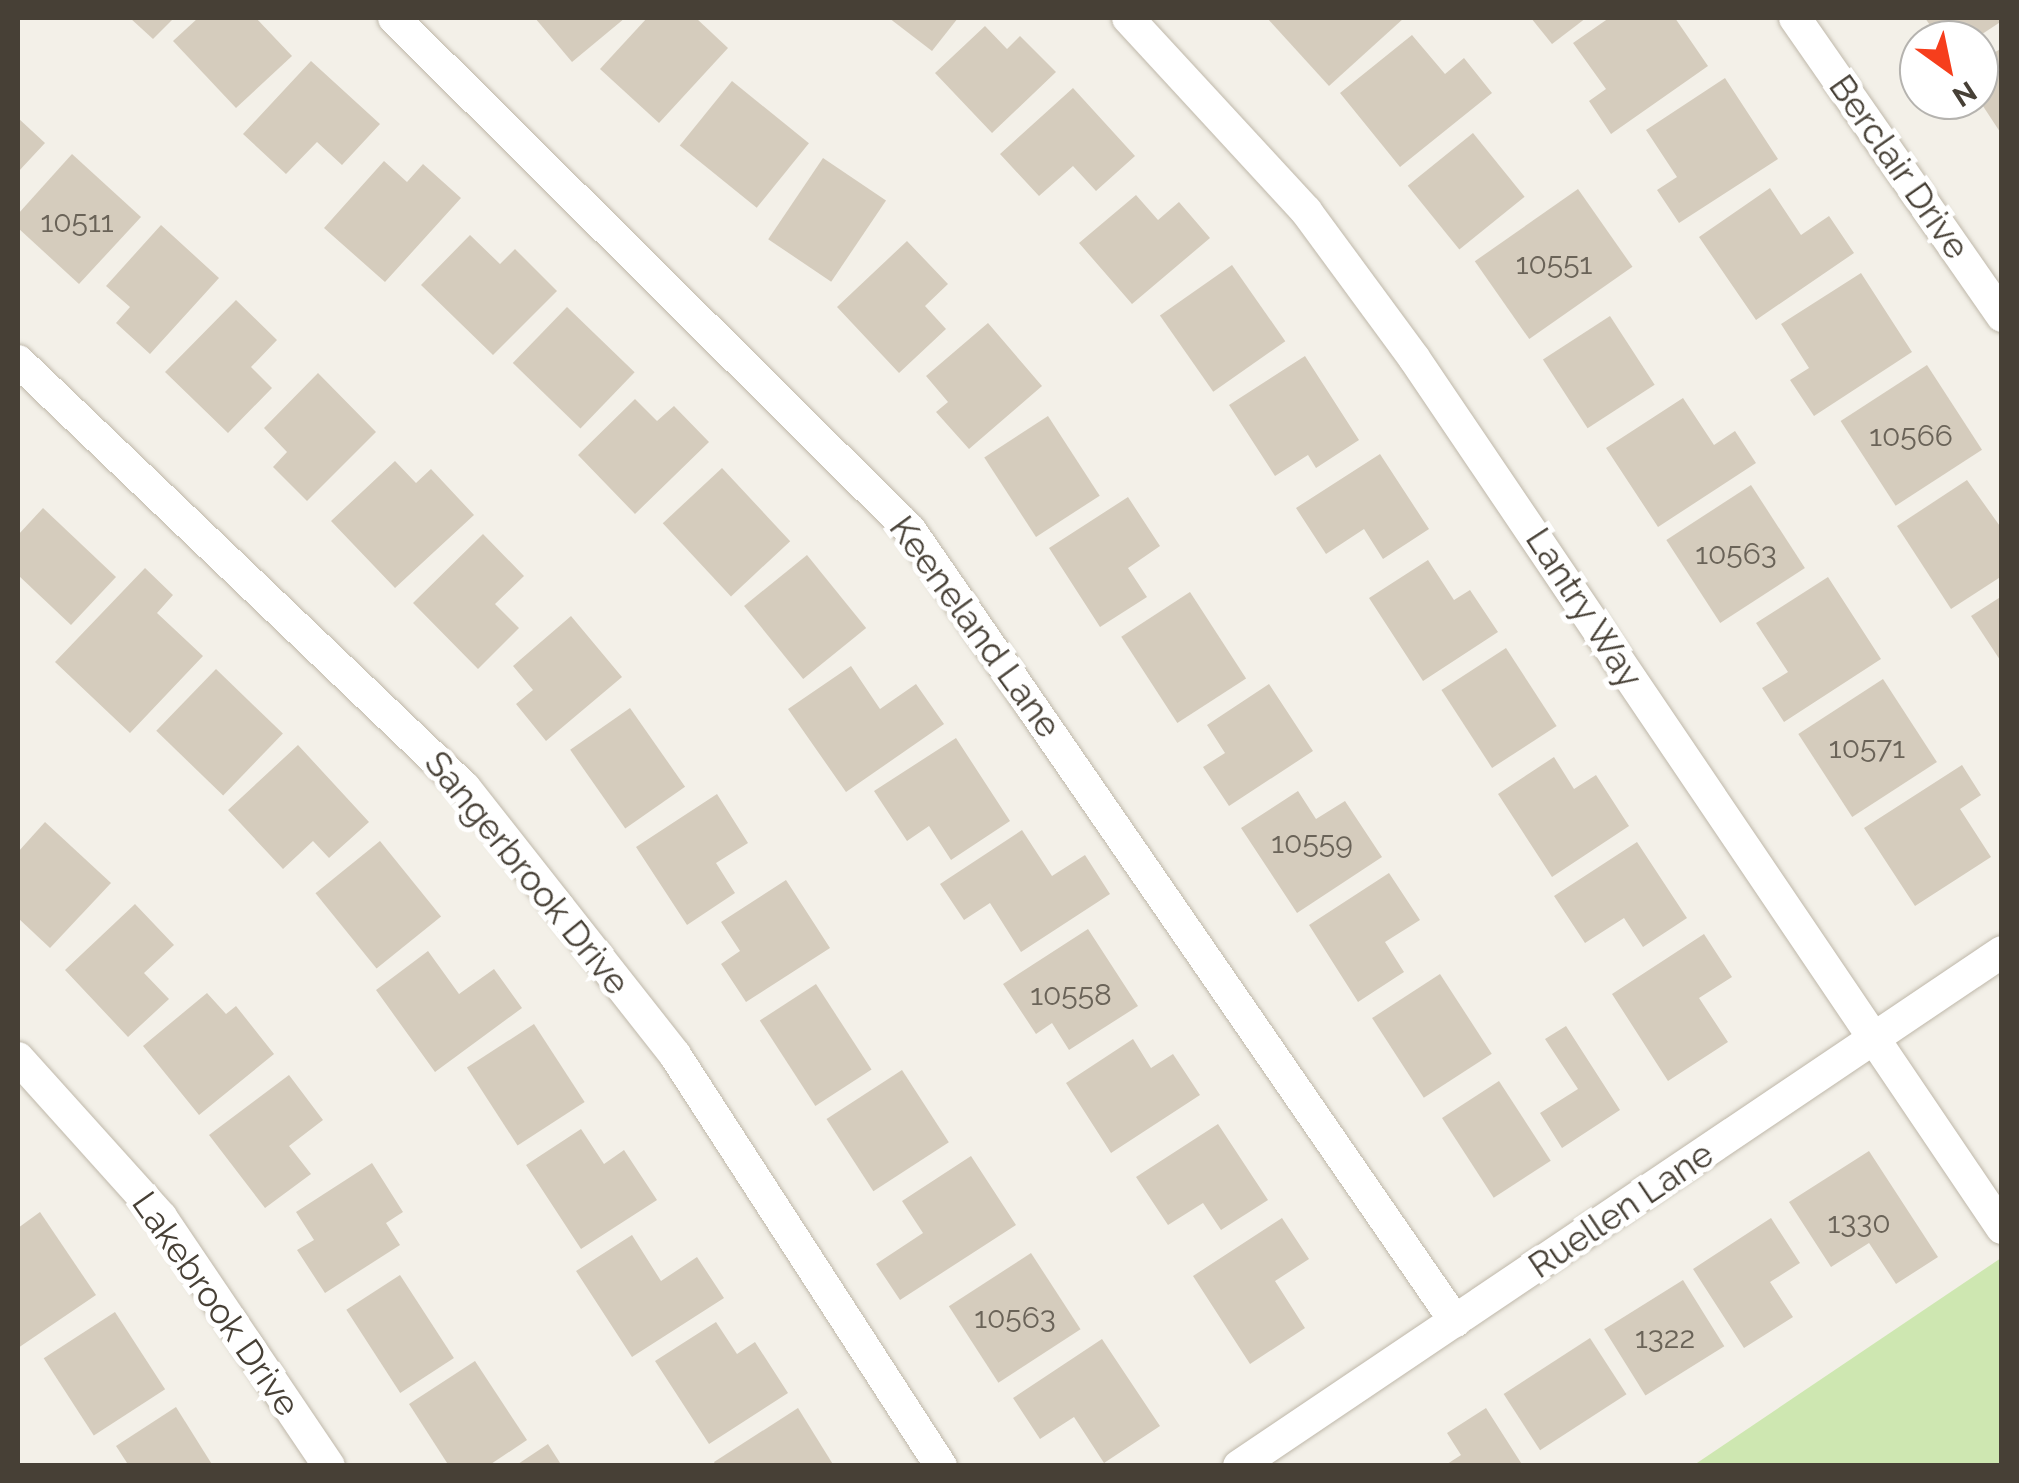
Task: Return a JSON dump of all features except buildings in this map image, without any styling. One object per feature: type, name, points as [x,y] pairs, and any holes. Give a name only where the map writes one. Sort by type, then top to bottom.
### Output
[{"type":"street","name":"Keeneland Lane","points":[[394,18],[910,530],[1455,1321]]},
{"type":"street","name":"Lantry Way","points":[[1128,18],[1306,211],[1360,284],[2002,1228]]},
{"type":"street","name":"Berclair Drive","points":[[1795,18],[2002,316]]},
{"type":"street","name":"Sangerbrook Drive","points":[[18,361],[465,788],[675,1055],[941,1466]]},
{"type":"street","name":"Ruellen Lane","points":[[1238,1466],[2002,952]]},
{"type":"street","name":"Lakebrook Drive","points":[[18,1058],[161,1216],[328,1466]]},
{"type":"green space","points":[[2001,1258],[2001,1465],[1694,1465]]}]
